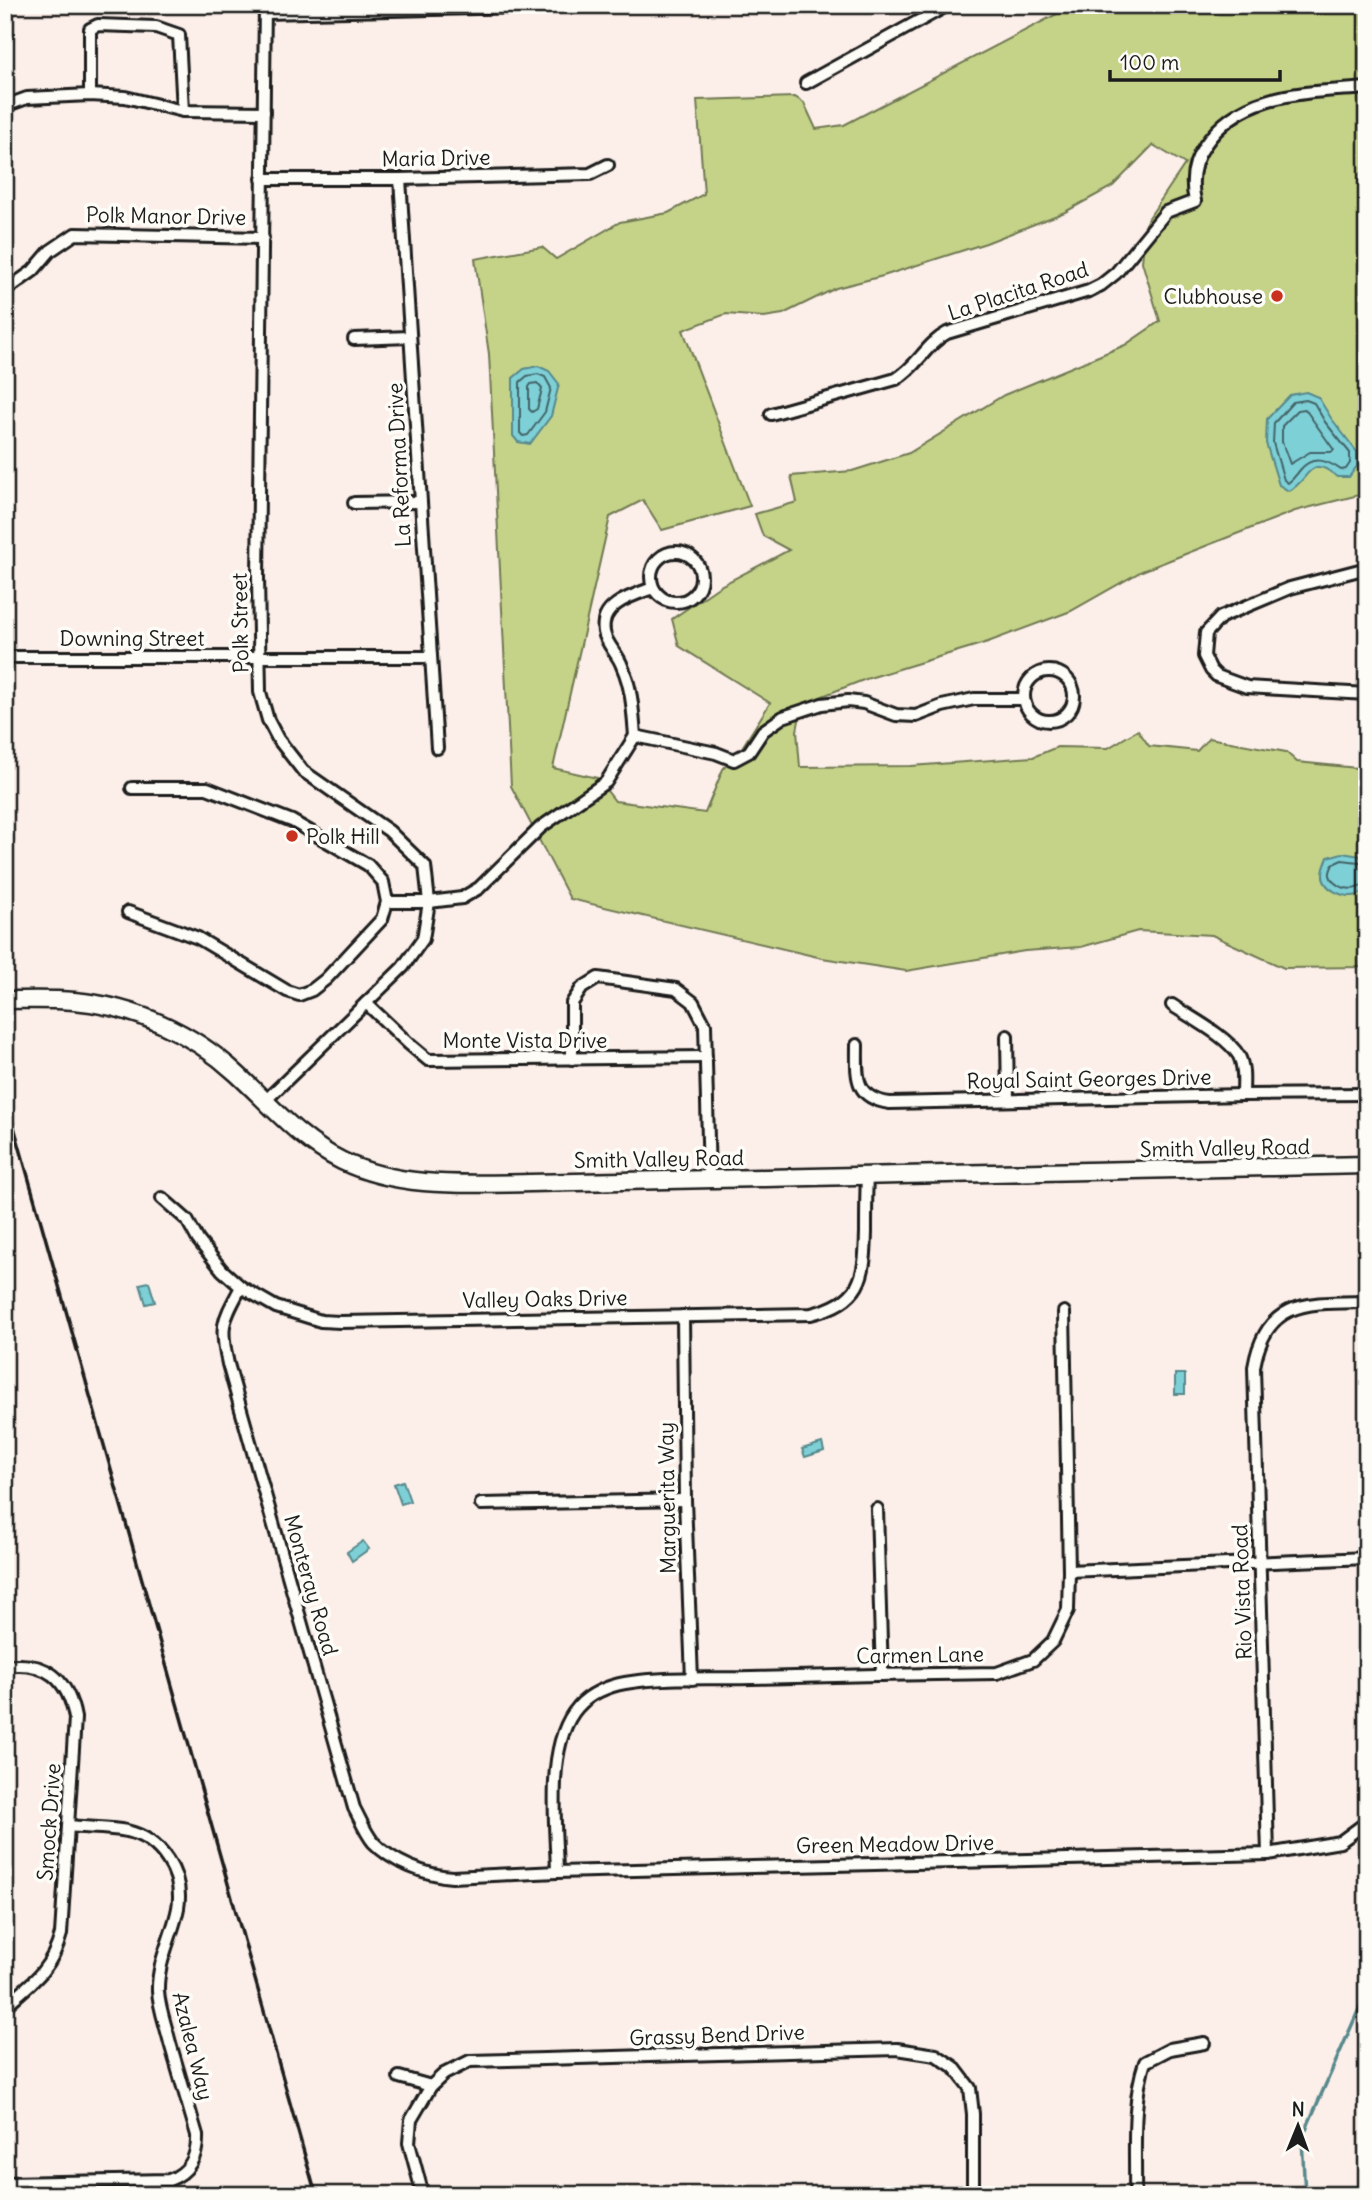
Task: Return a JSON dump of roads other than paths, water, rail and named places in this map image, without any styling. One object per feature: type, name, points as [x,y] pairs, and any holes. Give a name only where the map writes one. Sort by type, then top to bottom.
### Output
[{"type":"main road","name":"Smith Valley Road","points":[[5,1000],[74,1001],[104,1005],[153,1019],[219,1059],[294,1130],[325,1152],[366,1170],[411,1181],[482,1184],[1367,1166]]},
{"type":"street","points":[[265,9],[599,5]]},
{"type":"street","points":[[806,83],[948,5]]},
{"type":"street","name":"Polk Street","points":[[264,1101],[403,967],[423,939],[429,902],[425,866],[389,831],[303,771],[278,739],[268,720],[260,692],[258,577],[265,9]]},
{"type":"street","points":[[90,95],[90,29],[98,25],[156,27],[179,36],[183,111]]},
{"type":"street","name":"La Placita Road","points":[[771,414],[896,379],[907,373],[931,344],[947,332],[1089,292],[1116,273],[1166,212],[1195,201],[1192,178],[1200,153],[1215,132],[1232,117],[1261,101],[1277,97],[1367,88]]},
{"type":"street","points":[[5,106],[27,98],[90,95],[125,97],[183,111],[264,112]]},
{"type":"street","name":"Maria Drive","points":[[262,179],[400,179],[590,174],[608,165]]},
{"type":"street","name":"La Reforma Drive","points":[[400,179],[437,748]]},
{"type":"street","name":"Polk Manor Drive","points":[[5,291],[33,271],[50,251],[75,234],[263,238]]},
{"type":"street","points":[[354,339],[410,337]]},
{"type":"street","points":[[354,503],[419,502]]},
{"type":"street","points":[[678,552],[686,555],[698,566],[698,589],[686,600],[670,602],[653,588],[653,566],[663,556],[678,552]]},
{"type":"street","points":[[1367,568],[1290,588],[1221,617],[1206,633],[1205,656],[1217,677],[1247,687],[1367,694]]},
{"type":"street","points":[[387,902],[429,902],[462,898],[479,888],[541,827],[606,782],[635,736],[632,700],[621,663],[604,633],[604,622],[608,612],[622,600],[653,588]]},
{"type":"street","name":"Downing Street","points":[[5,657],[431,657]]},
{"type":"street","points":[[1049,671],[1065,677],[1074,691],[1072,707],[1061,719],[1053,721],[1037,719],[1031,714],[1024,699],[1028,683],[1041,673],[1049,671]]},
{"type":"street","points":[[635,736],[716,753],[734,760],[749,752],[763,731],[783,717],[822,704],[856,702],[896,715],[916,716],[942,706],[974,699],[1024,699]]},
{"type":"street","points":[[128,912],[198,938],[287,991],[299,995],[312,990],[326,979],[382,919],[387,902],[383,883],[368,865],[292,821],[207,788],[132,788]]},
{"type":"street","points":[[572,1059],[572,1003],[582,988],[598,978],[676,989],[693,1002],[705,1025],[709,1179]]},
{"type":"street","name":"Monte Vista Drive","points":[[366,1003],[428,1060],[706,1057]]},
{"type":"street","points":[[1171,1005],[1215,1034],[1239,1057],[1243,1073],[1243,1095]]},
{"type":"street","points":[[1007,1036],[1008,1100]]},
{"type":"street","name":"Royal Saint Georges Drive","points":[[857,1045],[857,1074],[860,1085],[866,1095],[878,1102],[1367,1094]]},
{"type":"street","name":"Valley Oaks Drive","points":[[162,1198],[187,1220],[198,1240],[222,1270],[241,1287],[276,1307],[321,1321],[811,1314],[844,1301],[864,1273],[866,1177]]},
{"type":"street","name":"Monteray Road","points":[[241,1287],[225,1317],[222,1329],[224,1346],[345,1780],[354,1808],[373,1842],[417,1869]]},
{"type":"street","name":"Rio Vista Road","points":[[1268,1854],[1254,1367],[1267,1332],[1288,1310],[1309,1304],[1367,1302]]},
{"type":"street","name":"Carmen Lane","points":[[557,1872],[555,1764],[565,1725],[578,1706],[602,1690],[622,1684],[692,1679],[997,1673],[1033,1660],[1053,1642],[1068,1610],[1064,1312]]},
{"type":"street","name":"Marguerita Way","points":[[682,1316],[692,1679]]},
{"type":"street","points":[[481,1504],[685,1500]]},
{"type":"street","points":[[877,1509],[882,1675]]},
{"type":"street","points":[[1069,1571],[1367,1558]]},
{"type":"street","name":"Smock Drive","points":[[5,1666],[20,1664],[36,1667],[60,1681],[70,1696],[75,1718],[63,1916],[57,1949],[38,1978],[5,2006]]},
{"type":"street","name":"Green Meadow Drive","points":[[417,1869],[452,1877],[1268,1854],[1340,1842],[1367,1822]]},
{"type":"street","name":"Azalea Way","points":[[5,2183],[169,2180],[180,2176],[186,2170],[197,2144],[197,2135],[158,1993],[162,1963],[178,1908],[177,1875],[168,1860],[153,1845],[128,1831],[68,1826]]},
{"type":"street","points":[[1135,2195],[1136,2098],[1145,2062],[1170,2049],[1204,2043]]},
{"type":"street","name":"Grassy Bend Drive","points":[[431,2086],[444,2074],[470,2061],[897,2049],[936,2055],[954,2067],[970,2088],[973,2114],[973,2195]]},
{"type":"street","points":[[399,2077],[431,2086],[411,2120],[409,2143],[423,2195]]},
{"type":"water","points":[[538,366],[549,371],[559,384],[551,416],[530,444],[518,442],[513,436],[513,378],[524,369]]},
{"type":"water","points":[[1306,392],[1318,397],[1357,452],[1357,466],[1349,477],[1337,477],[1321,467],[1315,468],[1289,491],[1279,485],[1266,443],[1267,419],[1290,395]]},
{"type":"water","points":[[1342,853],[1367,857],[1367,888],[1359,895],[1346,896],[1335,892],[1326,884],[1323,874],[1328,857]]},
{"type":"water","points":[[149,1282],[155,1302],[146,1304],[140,1284]]},
{"type":"water","points":[[1175,1374],[1185,1374],[1185,1394],[1175,1394]]},
{"type":"water","points":[[822,1443],[824,1451],[805,1457],[802,1449]]},
{"type":"water","points":[[403,1481],[410,1501],[401,1504],[394,1484]]},
{"type":"water","points":[[363,1541],[369,1549],[352,1561],[347,1552]]},
{"type":"waterway","points":[[1305,2195],[1302,2138],[1367,1991]]},
{"type":"railway","points":[[5,1095],[316,2195]]},
{"type":"place","name":"Clubhouse","points":[[1277,296]]},
{"type":"place","name":"Polk Hill","points":[[292,836]]}]
